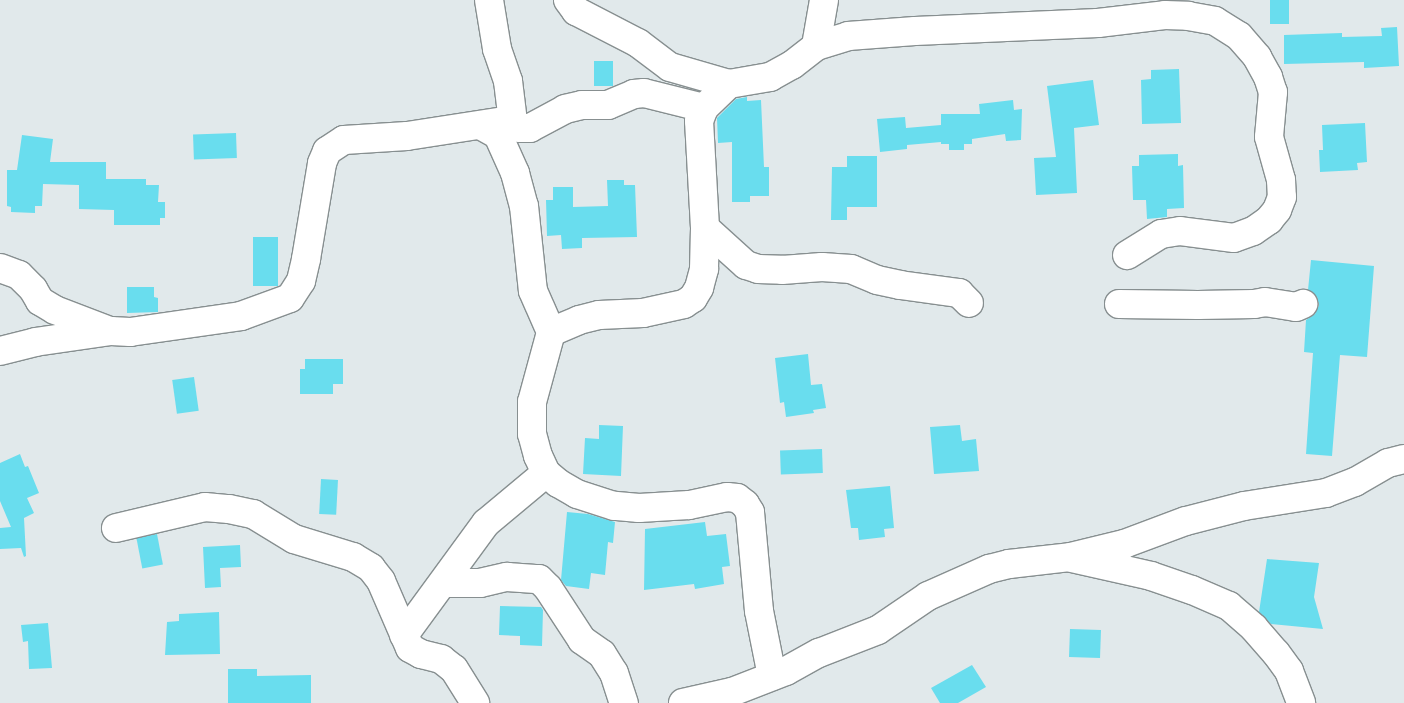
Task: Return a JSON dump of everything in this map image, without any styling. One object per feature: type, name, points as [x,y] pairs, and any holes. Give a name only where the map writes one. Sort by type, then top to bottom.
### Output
[{"type":"street","points":[[489,0],[497,49],[508,81],[513,122]]},
{"type":"street","points":[[568,0],[576,11],[638,44],[670,67],[729,84]]},
{"type":"street","points":[[816,46],[824,0]]},
{"type":"street","points":[[699,107],[729,84],[770,76],[792,65],[816,46],[858,36],[1098,23],[1165,14],[1215,21],[1239,36],[1257,57],[1268,76],[1273,92],[1269,137],[1281,180],[1282,197],[1277,210],[1269,220],[1253,231],[1234,238],[1180,231],[1161,234],[1127,255]]},
{"type":"street","points":[[551,332],[579,320],[599,315],[643,313],[684,304],[693,298],[699,288],[704,269],[704,228],[699,107],[682,70]]},
{"type":"street","points":[[0,351],[35,342],[111,331],[130,332],[241,316],[290,298],[301,281],[306,260],[322,163],[327,151],[335,144],[344,140],[407,136],[482,126],[504,121],[513,122],[520,128],[530,128],[566,109],[582,105],[608,105],[634,94],[644,93],[699,107]]},
{"type":"street","points":[[482,126],[498,135],[515,173],[524,206],[533,291],[551,332],[532,402],[532,434],[538,456],[546,473],[558,483],[577,494],[614,506],[664,508],[727,497],[737,498],[745,504],[750,512],[759,611],[772,676]]},
{"type":"street","points":[[704,228],[746,265],[758,269],[782,270],[822,267],[851,269],[892,283],[959,293],[969,303]]},
{"type":"street","points":[[0,268],[19,276],[33,289],[40,301],[55,310],[111,331]]},
{"type":"street","points":[[1120,304],[1198,306],[1265,302],[1296,307],[1304,304]]},
{"type":"street","points":[[683,703],[732,692],[772,676],[819,653],[878,630],[928,596],[989,570],[1009,564],[1070,557],[1124,544],[1186,521],[1234,508],[1326,493],[1354,482],[1388,462],[1404,460]]},
{"type":"street","points":[[404,635],[486,523],[546,473]]},
{"type":"street","points":[[116,528],[205,507],[253,514],[294,539],[353,557],[370,568],[382,581],[410,648],[421,654],[441,659],[454,669],[475,703]]},
{"type":"street","points":[[1070,557],[1151,576],[1192,590],[1229,606],[1254,628],[1276,653],[1289,671],[1301,703]]},
{"type":"street","points":[[443,583],[480,583],[506,577],[539,579],[548,588],[582,640],[602,654],[614,673],[624,703]]},
{"type":"building","points":[[1270,0],[1289,0],[1289,24],[1270,24]]},
{"type":"building","points":[[1397,27],[1399,66],[1364,68],[1364,62],[1284,64],[1284,35],[1342,33],[1342,37],[1382,36],[1381,28]]},
{"type":"building","points":[[594,61],[613,61],[613,86],[594,86]]},
{"type":"building","points":[[1179,69],[1181,123],[1142,124],[1141,80],[1151,79],[1151,70]]},
{"type":"building","points":[[1093,80],[1099,125],[1074,128],[1077,193],[1036,195],[1034,158],[1056,157],[1047,86]]},
{"type":"building","points":[[747,97],[747,101],[761,100],[764,167],[769,167],[769,196],[750,196],[750,202],[732,202],[732,142],[718,143],[717,118],[736,99]]},
{"type":"building","points":[[1013,100],[1014,110],[1022,109],[1021,140],[1006,141],[1005,134],[972,139],[972,144],[964,144],[964,150],[949,150],[949,144],[941,144],[941,142],[907,145],[907,149],[880,152],[877,119],[905,117],[906,128],[941,125],[941,114],[980,114],[979,104]]},
{"type":"building","points":[[1365,123],[1367,162],[1357,163],[1358,170],[1320,172],[1319,150],[1323,150],[1322,125]]},
{"type":"building","points":[[236,133],[237,158],[194,159],[193,135]]},
{"type":"building","points":[[22,135],[53,139],[50,162],[106,162],[106,179],[146,179],[146,185],[159,185],[158,202],[165,202],[165,218],[160,218],[160,225],[114,225],[114,210],[79,209],[79,185],[43,184],[42,206],[35,206],[35,213],[11,212],[11,207],[7,206],[7,170],[17,170]]},
{"type":"building","points":[[1178,154],[1178,166],[1183,165],[1184,208],[1167,209],[1167,217],[1147,219],[1146,200],[1133,200],[1132,166],[1139,166],[1139,155]]},
{"type":"building","points":[[847,156],[877,156],[877,207],[847,207],[847,220],[831,220],[832,167],[847,167]]},
{"type":"building","points":[[607,180],[624,180],[624,185],[635,185],[637,237],[582,238],[582,248],[562,249],[561,235],[547,236],[546,200],[553,200],[553,187],[573,187],[573,207],[608,206]]},
{"type":"building","points":[[253,237],[278,237],[278,286],[253,286]]},
{"type":"building","points":[[1311,260],[1374,266],[1367,357],[1340,355],[1332,456],[1306,454],[1313,353],[1304,352],[1306,320],[1315,314],[1319,305],[1317,297],[1308,290]]},
{"type":"building","points":[[127,287],[154,287],[154,297],[158,298],[158,312],[127,313]]},
{"type":"building","points":[[808,354],[811,385],[822,384],[826,408],[813,410],[814,413],[786,417],[784,402],[780,403],[775,358]]},
{"type":"building","points":[[305,359],[343,359],[343,384],[333,384],[333,394],[300,394],[300,369],[305,369]]},
{"type":"building","points":[[194,377],[199,411],[177,414],[172,380]]},
{"type":"building","points":[[599,425],[623,426],[621,476],[583,474],[585,438],[599,439]]},
{"type":"building","points":[[960,425],[962,441],[976,439],[979,471],[934,474],[930,427]]},
{"type":"building","points":[[822,449],[823,473],[781,474],[780,450]]},
{"type":"building","points":[[20,454],[25,467],[28,466],[39,493],[27,498],[34,513],[24,518],[26,556],[24,557],[21,548],[0,549],[0,528],[11,527],[0,501],[0,463]]},
{"type":"building","points":[[321,479],[338,480],[336,515],[319,514]]},
{"type":"building","points":[[890,486],[894,528],[884,529],[885,537],[859,540],[858,528],[851,528],[846,490]]},
{"type":"building","points":[[567,512],[588,514],[615,522],[613,543],[608,542],[605,575],[591,573],[589,589],[566,586],[561,580]]},
{"type":"building","points":[[705,522],[707,536],[726,534],[730,566],[722,567],[724,584],[695,589],[694,584],[644,590],[645,529]]},
{"type":"building","points":[[157,534],[163,564],[142,568],[136,538]]},
{"type":"building","points":[[240,545],[241,567],[220,568],[221,587],[205,588],[203,547]]},
{"type":"building","points":[[1267,559],[1319,563],[1314,597],[1323,629],[1271,624],[1259,612]]},
{"type":"building","points":[[500,606],[541,607],[543,610],[542,646],[520,645],[520,636],[499,635]]},
{"type":"building","points":[[219,612],[220,654],[165,655],[167,622],[179,621],[179,614]]},
{"type":"building","points":[[48,623],[52,668],[29,669],[28,641],[23,642],[21,625]]},
{"type":"building","points":[[1070,629],[1101,630],[1100,658],[1069,657]]},
{"type":"building","points":[[972,665],[986,687],[958,703],[940,703],[931,688]]},
{"type":"building","points":[[228,669],[257,669],[257,676],[311,675],[311,703],[228,703]]}]
